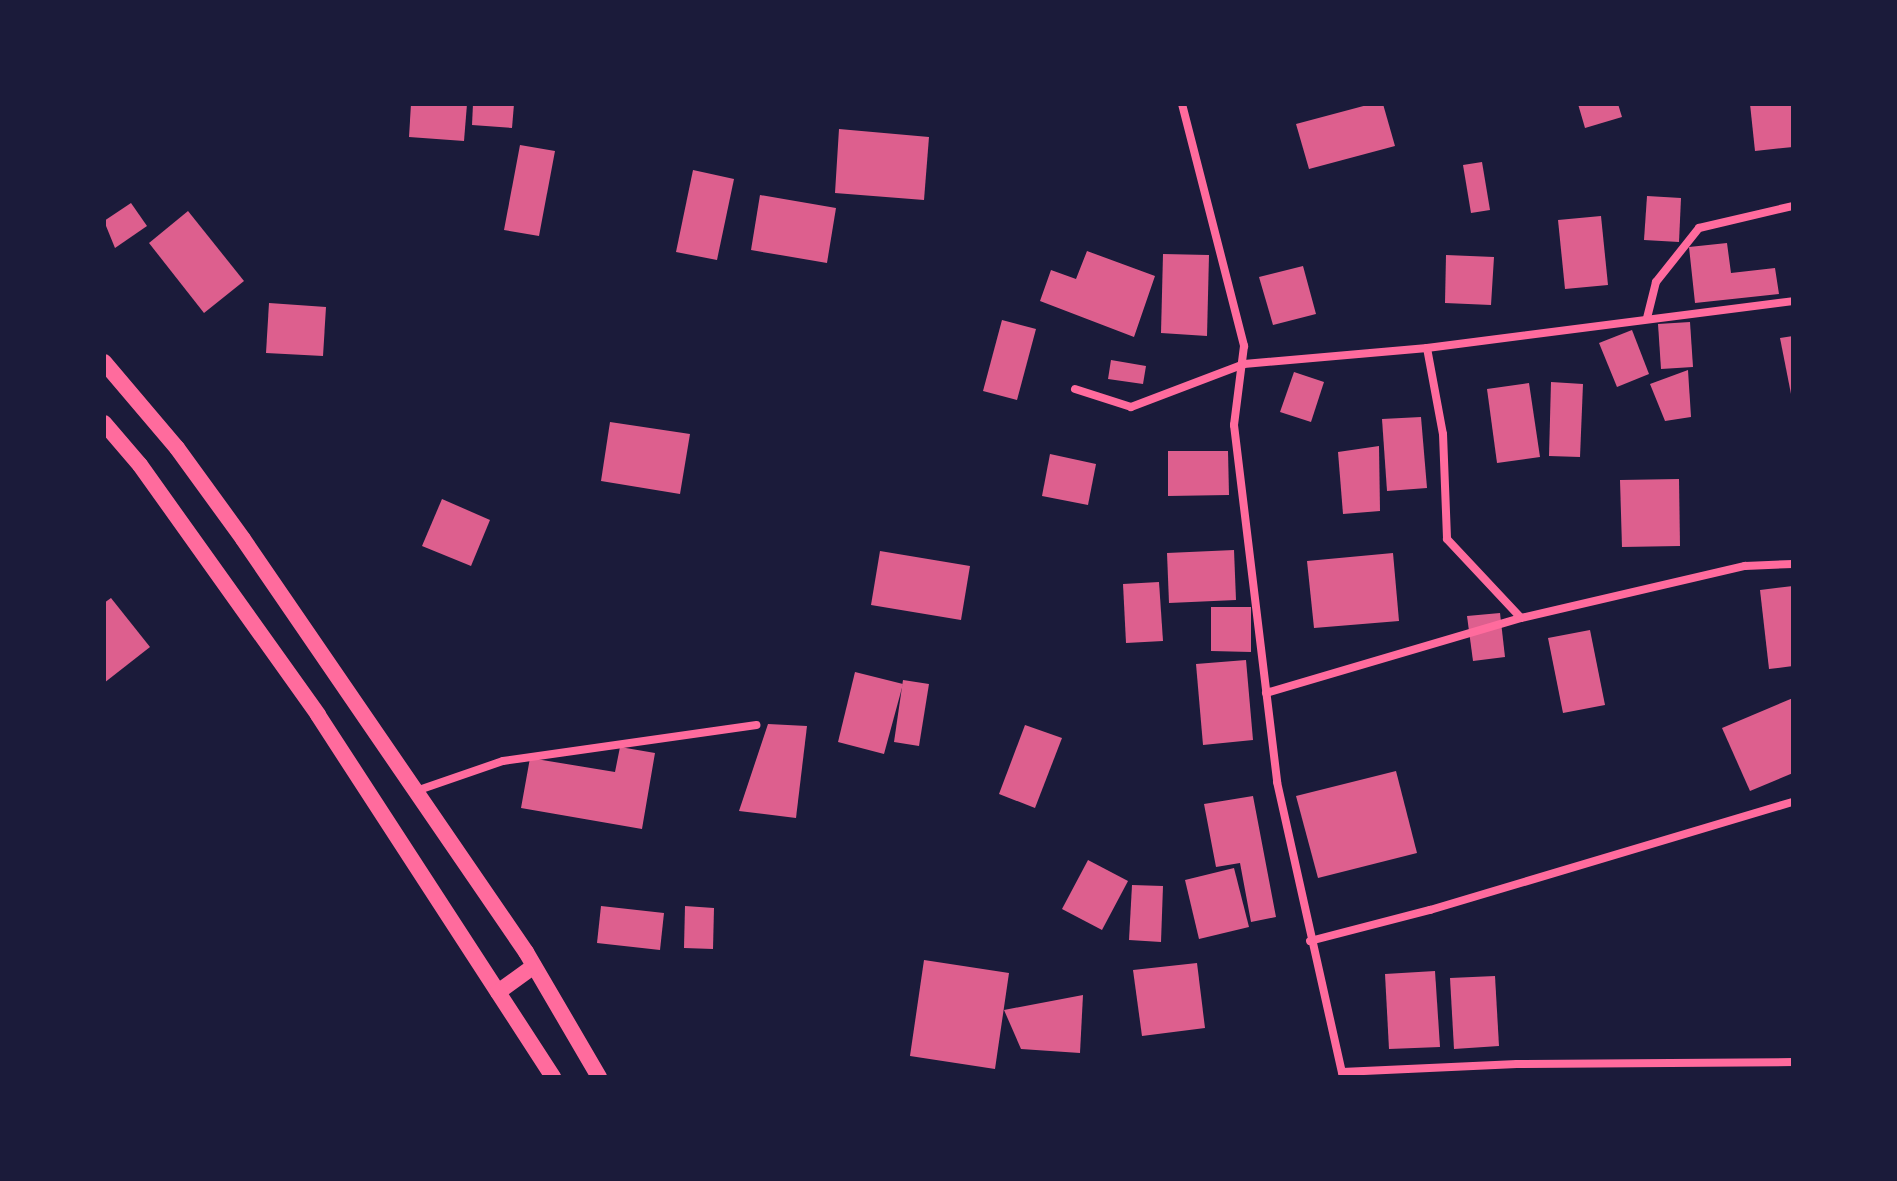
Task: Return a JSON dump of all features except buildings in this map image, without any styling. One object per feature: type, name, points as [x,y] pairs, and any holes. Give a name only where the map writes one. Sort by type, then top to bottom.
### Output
[{"type":"main road","points":[[104,362],[177,448],[243,539],[412,792],[534,966],[599,1077]]},
{"type":"main road","points":[[104,423],[140,465],[318,715],[553,1077]]},
{"type":"main road","points":[[498,992],[534,966]]},
{"type":"street","points":[[1182,104],[1244,346],[1234,425],[1277,782],[1342,1075],[1517,1064],[1793,1062]]},
{"type":"street","points":[[1647,318],[1656,282],[1699,228],[1793,206]]},
{"type":"street","points":[[1075,389],[1131,407],[1244,364],[1427,348],[1793,301]]},
{"type":"street","points":[[1427,348],[1443,434],[1447,539],[1521,618]]},
{"type":"street","points":[[1266,693],[1521,618],[1745,566],[1793,564]]},
{"type":"street","points":[[412,792],[503,761],[756,725]]},
{"type":"street","points":[[1310,941],[1430,910],[1793,802]]}]
